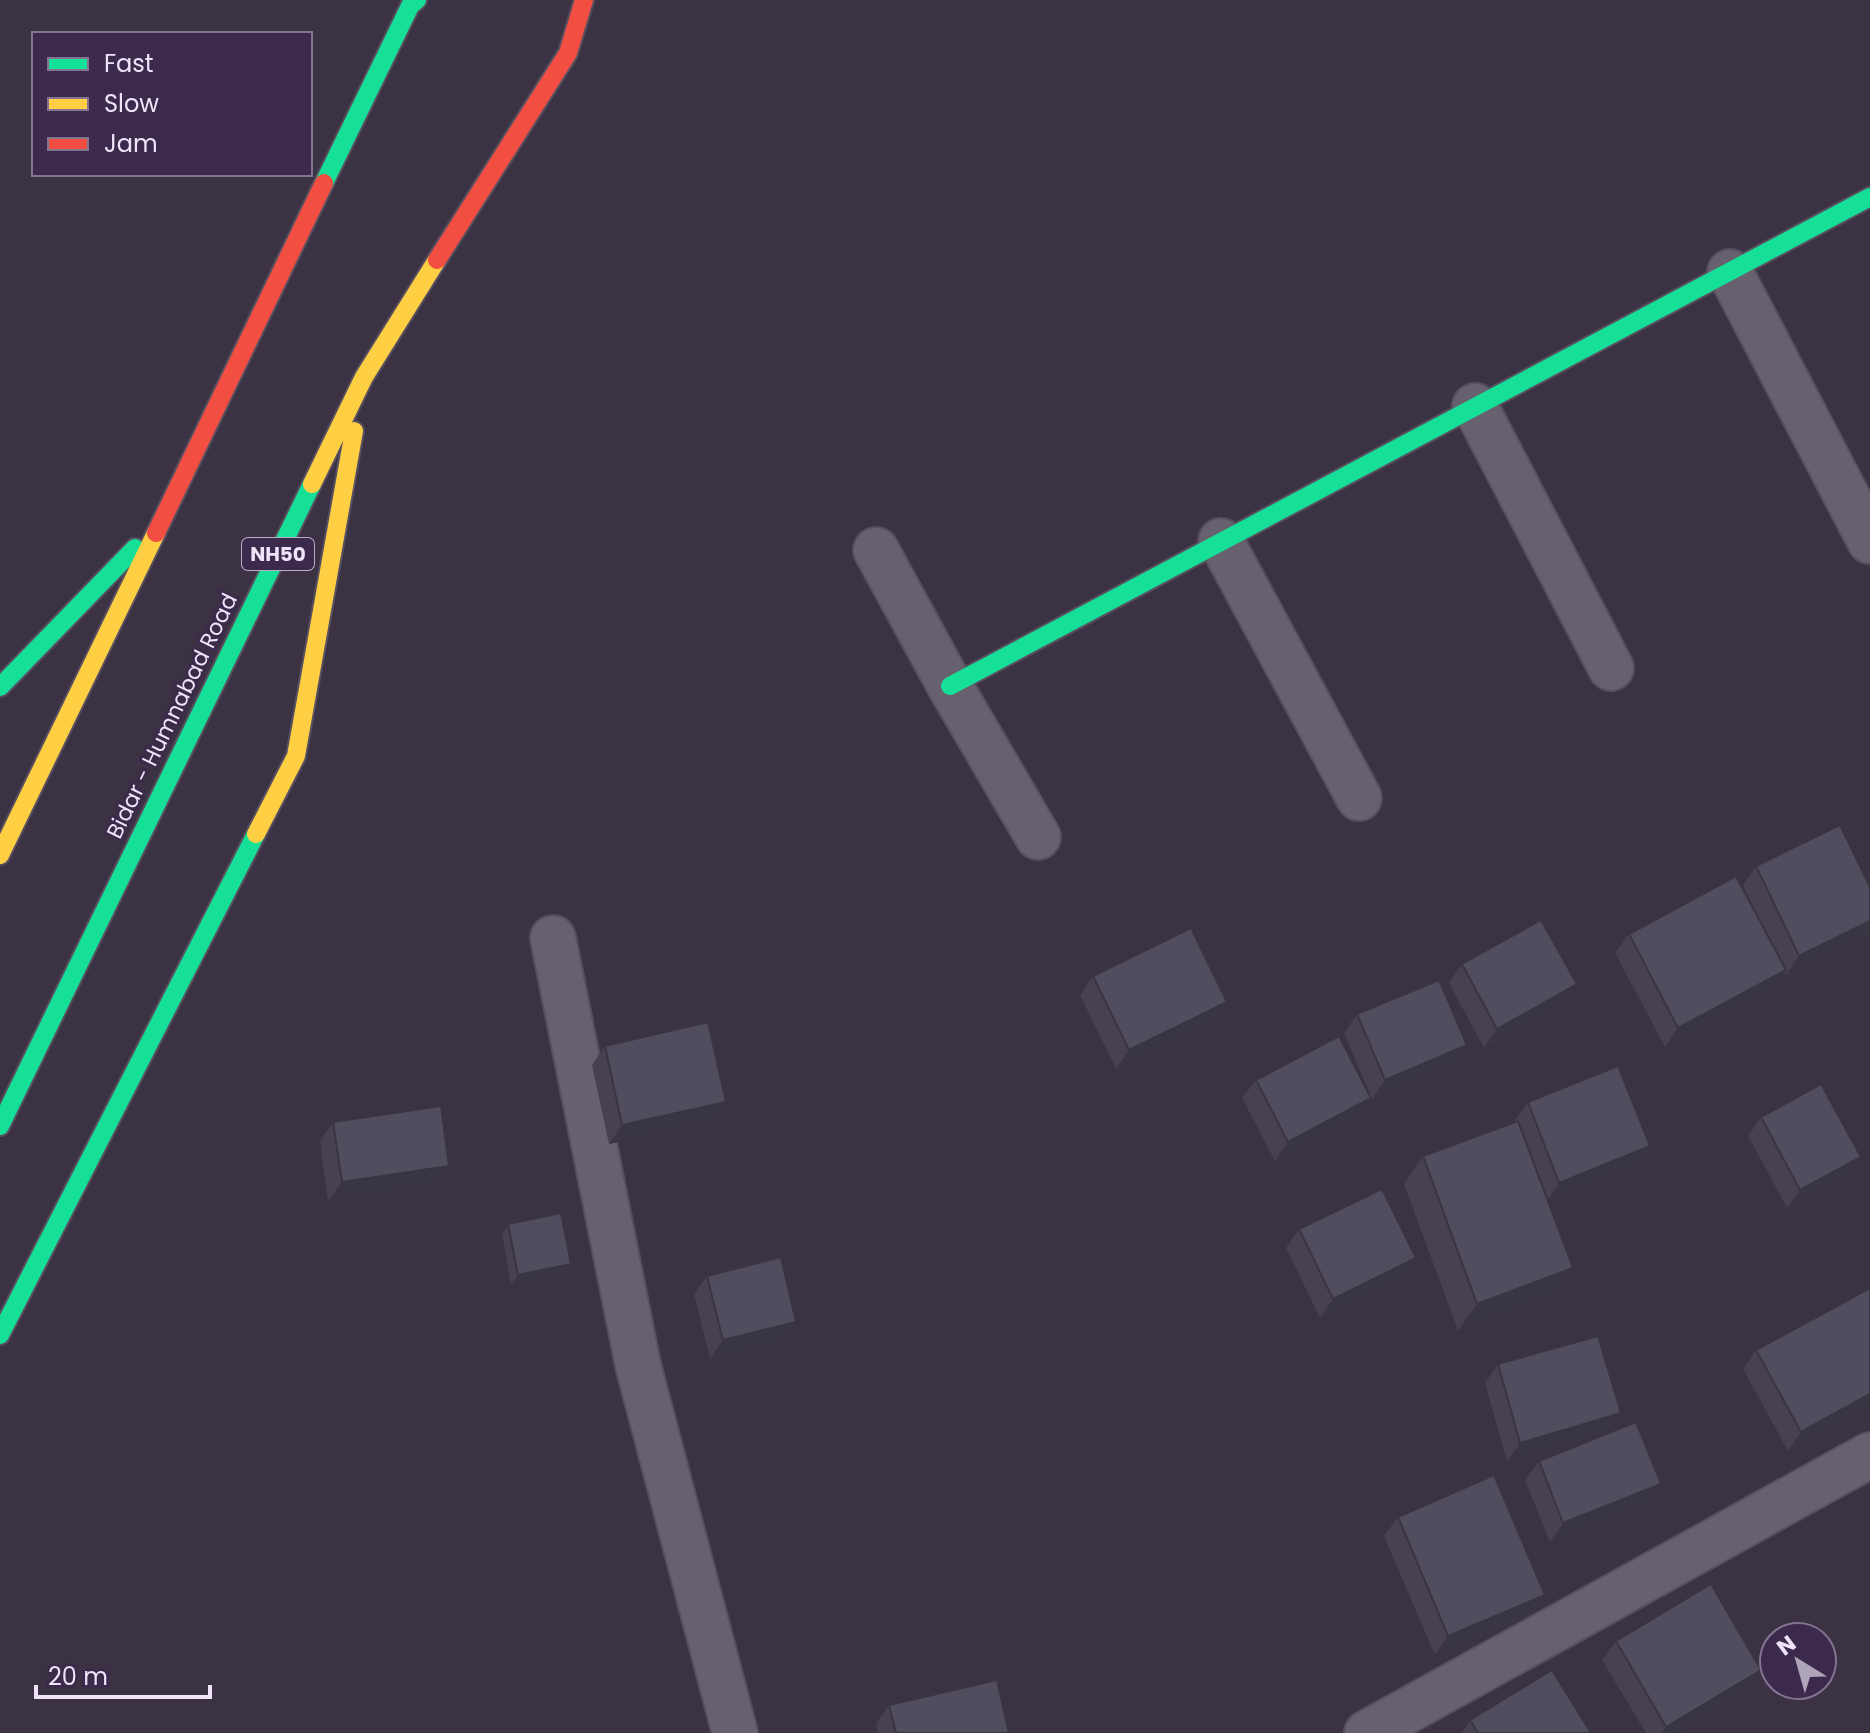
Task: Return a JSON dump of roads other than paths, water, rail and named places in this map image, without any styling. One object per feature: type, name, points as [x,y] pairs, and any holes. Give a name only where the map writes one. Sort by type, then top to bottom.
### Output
[{"type":"main road","points":[[0,855],[410,6],[417,0]]},
{"type":"main road","name":"Bidar - Humnabad Road","points":[[0,1126],[364,377],[568,53],[584,0]]},
{"type":"main road","points":[[950,686],[1870,197]]},
{"type":"main road","points":[[0,1335],[296,756],[364,377]]},
{"type":"main road","points":[[0,687],[162,520]]},
{"type":"street","points":[[1730,272],[1870,541]]},
{"type":"street","points":[[1475,406],[1611,668]]},
{"type":"street","points":[[1221,541],[1359,798]]},
{"type":"street","points":[[876,550],[950,686],[1038,837]]},
{"type":"street","points":[[553,938],[638,1365],[735,1733]]},
{"type":"street","points":[[1367,1733],[1870,1455]]}]
